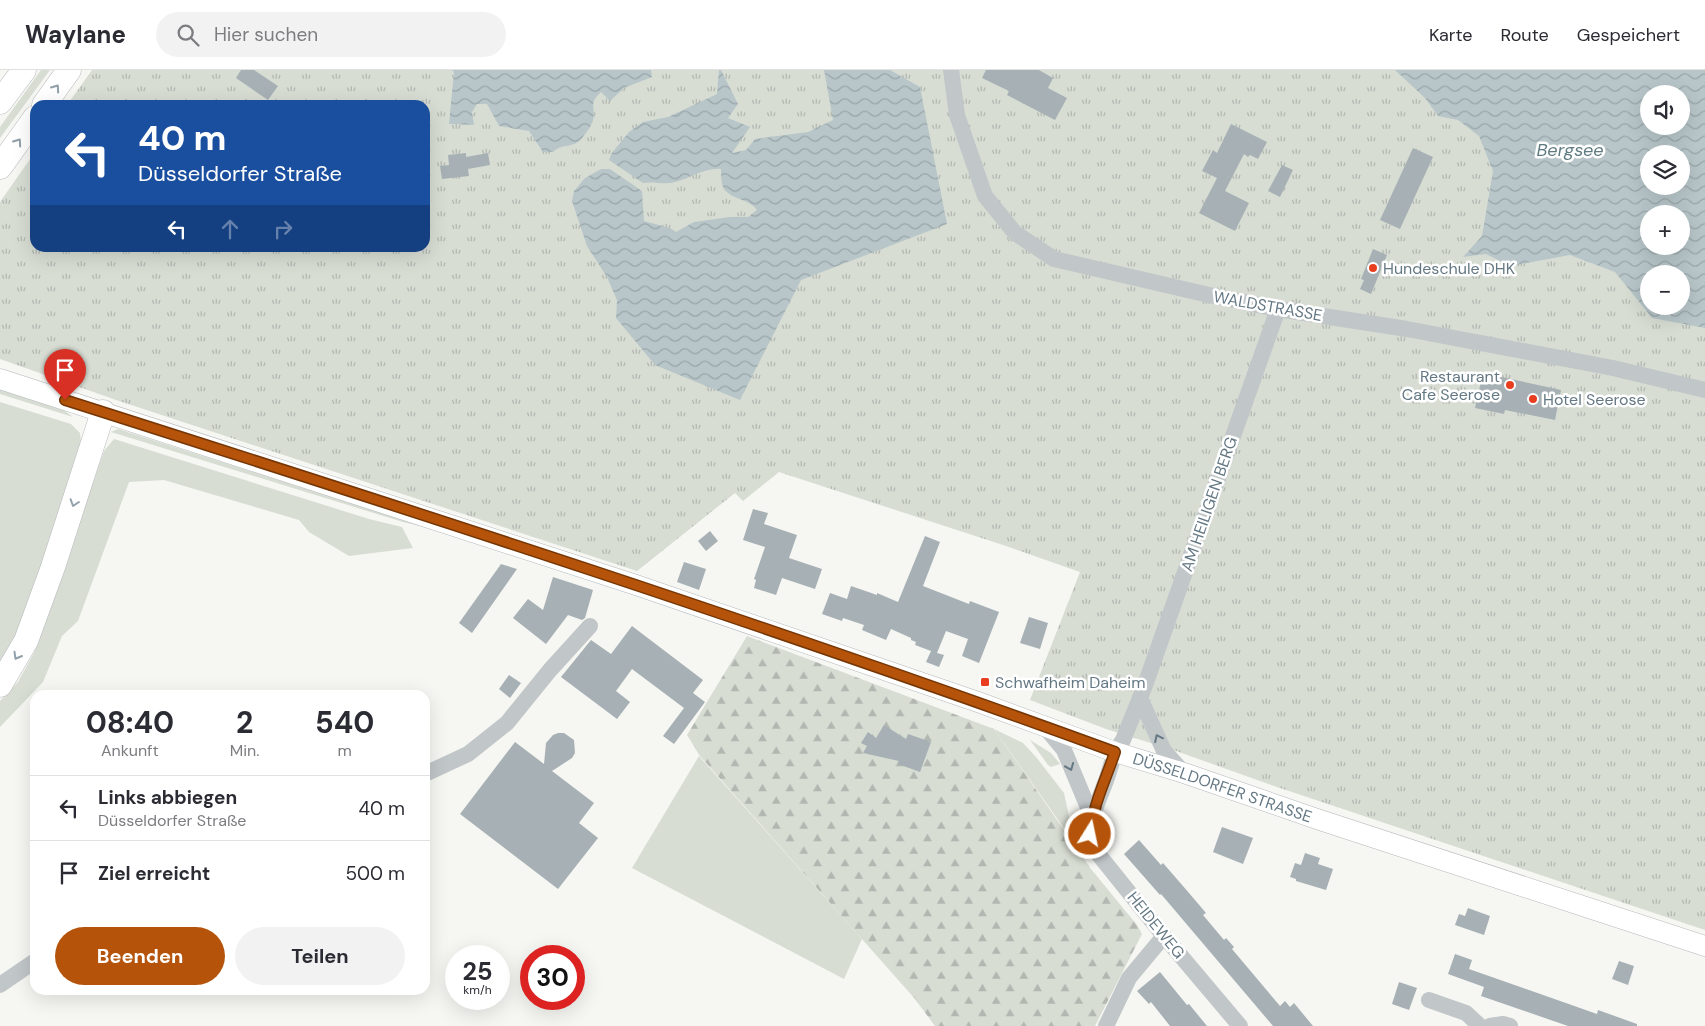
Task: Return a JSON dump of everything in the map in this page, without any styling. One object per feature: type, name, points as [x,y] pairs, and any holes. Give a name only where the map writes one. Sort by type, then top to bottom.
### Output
[{"type":"highway","points":[[0,102],[24,70]]},
{"type":"highway","points":[[48,100],[69,70]]},
{"type":"highway","points":[[0,167],[30,125]]},
{"type":"highway","points":[[0,685],[26,641],[53,567],[103,412]]},
{"type":"main road","name":"DÜSSELDORFER STRASSE","points":[[0,379],[642,587],[1115,752],[1184,773],[1317,819],[1705,946]]},
{"type":"street","name":"WALDSTRASSE","points":[[951,70],[957,115],[984,196],[1015,233],[1054,259],[1278,309],[1407,329],[1613,368],[1705,390]]},
{"type":"street","name":"AM HEILIGEN BERG","points":[[1115,752],[1123,740],[1140,698],[1278,309]]},
{"type":"street","points":[[430,772],[468,754],[507,723],[550,670],[590,626]]},
{"type":"street","points":[[1140,698],[1164,750],[1184,773]]},
{"type":"street","name":"HEIDEWEG","points":[[1044,726],[1064,750],[1092,817]]},
{"type":"street","name":"HEIDEWEG","points":[[1115,752],[1092,817],[1090,834],[1095,850],[1240,1026]]},
{"type":"street","points":[[1106,1026],[1129,978],[1164,936]]},
{"type":"street","points":[[0,985],[30,964]]},
{"type":"street","points":[[1430,1000],[1466,1013],[1480,1026]]},
{"type":"street","points":[[1490,1026],[1503,1024],[1510,1026]]},
{"type":"green space","points":[[41,70],[50,70],[0,138],[0,127]]},
{"type":"green space","points":[[92,70],[1705,70],[1705,930],[1106,729],[1030,700],[1080,572],[1006,546],[779,472],[743,501],[735,493],[637,571],[116,400],[0,359],[0,202],[30,159],[30,252],[430,252],[430,100],[71,100]]},
{"type":"green space","points":[[0,389],[62,409],[73,417],[0,394]]},
{"type":"green space","points":[[0,402],[71,424],[80,433],[81,442],[16,637],[0,664]]},
{"type":"green space","points":[[118,429],[434,529],[403,522],[111,432]]},
{"type":"green space","points":[[114,439],[369,519],[402,527],[413,548],[349,556],[309,532],[299,520],[164,480],[129,482],[78,621],[62,636],[43,682],[35,690],[30,690],[30,696],[0,727],[0,701],[18,682],[34,653],[104,451]]},
{"type":"green space","points":[[747,636],[994,729],[1091,869],[1137,925],[1142,934],[1095,1026],[935,1026],[915,999],[700,756],[687,735]]},
{"type":"green space","points":[[994,729],[1023,743],[1064,793],[1075,844]]},
{"type":"green space","points":[[1030,740],[1051,753],[1060,764],[1051,767],[1048,765]]},
{"type":"green space","points":[[699,756],[862,939],[844,979],[632,868]]},
{"type":"water","points":[[452,70],[651,70],[652,77],[624,88],[610,101],[601,92],[594,103],[592,122],[583,137],[572,145],[561,147],[553,152],[543,152],[529,131],[499,126],[487,104],[477,104],[472,112],[474,125],[449,124],[454,72]]},
{"type":"water","points":[[719,70],[721,70],[738,104],[728,118],[750,127],[732,153],[746,150],[755,139],[808,132],[833,120],[824,70],[890,70],[920,87],[947,224],[801,280],[740,400],[655,365],[616,318],[617,300],[607,277],[587,246],[572,201],[574,191],[585,178],[601,169],[610,169],[642,191],[644,221],[670,228],[676,232],[694,222],[730,217],[748,217],[757,210],[754,206],[727,193],[722,182],[721,169],[709,170],[671,183],[643,183],[609,160],[611,154],[629,132],[643,122],[668,117],[717,94]]},
{"type":"water","name":"Bergsee","points":[[1395,70],[1705,70],[1705,328],[1652,318],[1650,315],[1690,315],[1690,265],[1640,265],[1640,303],[1615,272],[1570,255],[1510,266],[1486,254],[1463,257],[1482,236],[1493,171],[1479,136],[1458,120],[1438,116],[1425,98]]},
{"type":"building","points":[[241,70],[254,70],[278,86],[268,100],[236,78]]},
{"type":"building","points":[[986,70],[1039,70],[1053,78],[1048,88],[1067,98],[1055,120],[1007,95],[1009,91],[982,78]]},
{"type":"building","points":[[1231,124],[1267,142],[1258,159],[1244,154],[1225,191],[1249,203],[1235,231],[1199,213],[1217,178],[1202,171],[1213,150],[1217,153]]},
{"type":"building","points":[[1413,148],[1433,157],[1400,229],[1380,220]]},
{"type":"building","points":[[466,153],[466,157],[488,153],[490,165],[468,169],[469,176],[442,179],[440,166],[449,165],[448,155]]},
{"type":"building","points":[[1282,165],[1293,170],[1280,197],[1268,191]]},
{"type":"building","name":"Hundeschule DHK","points":[[1373,249],[1387,255],[1371,294],[1360,289],[1364,280],[1361,279]]},
{"type":"building","points":[[1483,373],[1561,390],[1555,420],[1505,410],[1504,414],[1475,408]]},
{"type":"building","points":[[753,509],[768,513],[764,524],[797,535],[789,558],[822,569],[815,589],[782,578],[776,595],[754,588],[756,580],[754,579],[765,547],[743,540]]},
{"type":"building","points":[[710,531],[718,541],[706,551],[698,541]]},
{"type":"building","points":[[925,536],[940,542],[923,586],[969,604],[970,601],[999,612],[979,663],[962,656],[968,639],[946,631],[937,653],[944,655],[939,667],[926,662],[931,651],[915,645],[916,642],[911,640],[911,638],[891,629],[886,640],[862,630],[864,625],[843,618],[842,621],[822,614],[830,593],[847,599],[851,586],[877,595],[877,593],[898,602]]},
{"type":"building","points":[[684,562],[706,569],[699,590],[677,582]]},
{"type":"building","points":[[501,564],[517,569],[472,633],[459,623]]},
{"type":"building","points":[[553,577],[593,590],[585,618],[582,620],[568,615],[546,644],[513,618],[528,599],[543,610]]},
{"type":"building","points":[[1029,617],[1048,623],[1040,649],[1020,643]]},
{"type":"building","points":[[632,626],[703,680],[693,693],[705,702],[674,744],[663,736],[684,708],[632,669],[616,691],[630,702],[617,719],[561,677],[591,640],[611,654]]},
{"type":"building","points":[[509,675],[521,683],[510,698],[499,689]]},
{"type":"building","points":[[884,725],[906,739],[908,734],[931,742],[920,772],[898,764],[899,761],[863,753],[867,746],[861,743],[868,732],[876,738]]},
{"type":"building","points":[[564,733],[574,740],[575,753],[572,758],[552,771],[594,803],[579,823],[598,838],[558,889],[460,814],[515,742],[544,764],[546,743],[553,735]]},
{"type":"building","points":[[1222,827],[1253,838],[1243,864],[1213,852]]},
{"type":"building","points":[[1139,840],[1161,865],[1163,863],[1206,913],[1203,915],[1224,940],[1226,938],[1234,947],[1232,949],[1280,1006],[1285,1001],[1290,1007],[1294,1003],[1313,1026],[1273,1026],[1161,894],[1124,854]]},
{"type":"building","points":[[1305,853],[1320,858],[1318,864],[1333,869],[1326,890],[1296,881],[1296,879],[1290,877],[1295,863],[1301,865]]},
{"type":"building","points":[[1468,908],[1490,916],[1484,935],[1455,925],[1459,914],[1465,916]]},
{"type":"building","points":[[1455,954],[1472,960],[1469,969],[1597,1014],[1598,1010],[1637,1024],[1637,1026],[1568,1026],[1481,996],[1484,987],[1448,974]]},
{"type":"building","points":[[1619,961],[1634,966],[1628,985],[1612,979]]},
{"type":"building","points":[[1160,972],[1207,1026],[1170,1026],[1151,1002],[1149,1004],[1137,991]]},
{"type":"building","points":[[1399,982],[1417,988],[1409,1010],[1392,1004]]},
{"type":"place","name":"Hundeschule DHK","points":[[1373,268]]},
{"type":"place","name":"Restaurant Cafe Seerose","points":[[1510,385]]},
{"type":"place","name":"Hotel Seerose","points":[[1533,399]]},
{"type":"place","name":"Schwafheim Daheim","points":[[985,682]]},
{"type":"route","points":[[65,400],[649,589],[978,702],[1115,752],[1092,817],[1090,834]]}]
